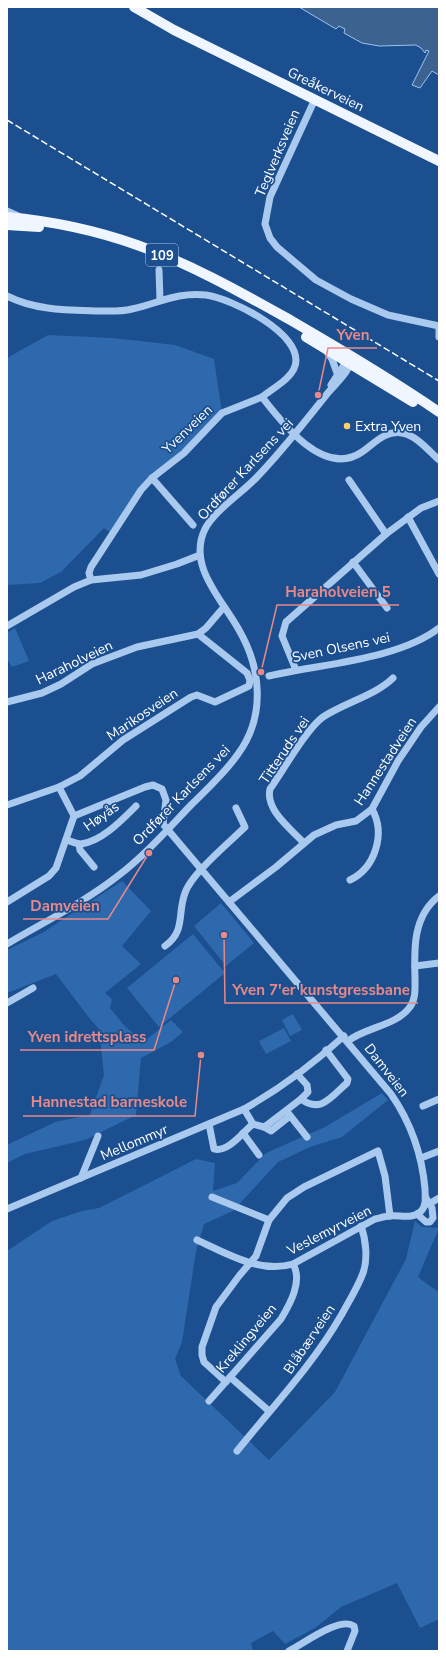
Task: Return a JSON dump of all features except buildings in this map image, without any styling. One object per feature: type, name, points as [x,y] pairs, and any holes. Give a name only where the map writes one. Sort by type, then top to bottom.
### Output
[{"type":"main road","name":"Greåkerveien","points":[[134,7],[157,22],[439,161]]},
{"type":"main road","name":"109","points":[[7,217],[61,224],[108,236],[164,255],[203,273],[239,293],[349,360],[439,412]]},
{"type":"main road","name":"109","points":[[7,225],[81,230]]},
{"type":"main road","name":"109","points":[[239,293],[324,348],[349,360],[439,418]]},
{"type":"street","name":"Teglverksveien","points":[[315,99],[270,197],[265,224],[270,238],[307,273],[340,293],[388,315],[439,326]]},
{"type":"street","points":[[7,211],[23,219]]},
{"type":"street","points":[[7,296],[31,306],[70,310],[120,311],[146,306],[160,300],[159,270]]},
{"type":"street","name":"Yvenveien","points":[[91,580],[89,573],[91,567],[141,490],[152,478],[184,453],[222,413],[262,397],[288,376],[295,365],[296,359],[289,344],[273,326],[241,306],[219,298],[196,294],[182,295],[160,300]]},
{"type":"street","points":[[439,326],[439,338]]},
{"type":"street","points":[[324,348],[332,359],[337,373]]},
{"type":"street","name":"Ordfører Karlsens vei","points":[[328,393],[337,373],[349,360]]},
{"type":"street","name":"Ordfører Karlsens vei","points":[[7,944],[119,875],[168,829],[240,752],[250,731],[255,715],[258,682],[255,669],[239,630],[205,575],[200,555],[203,535],[211,519],[256,478],[295,435],[328,393],[349,360]]},
{"type":"street","points":[[262,397],[295,435],[324,456],[342,459],[361,453],[386,435],[403,433],[413,438],[439,460]]},
{"type":"street","points":[[152,478],[193,525]]},
{"type":"street","points":[[349,480],[386,534]]},
{"type":"street","points":[[296,670],[282,636],[286,622],[386,534],[428,503],[439,501]]},
{"type":"street","points":[[408,517],[439,574]]},
{"type":"street","points":[[7,626],[74,587],[91,580],[141,575],[200,555]]},
{"type":"street","points":[[353,562],[387,608]]},
{"type":"street","points":[[198,634],[206,628],[224,607]]},
{"type":"street","name":"Sven Olsens vei","points":[[269,676],[391,652],[411,644],[439,628]]},
{"type":"street","name":"Marikosveien","points":[[7,805],[60,787],[80,776],[123,740],[190,697],[197,695],[215,702],[246,688],[251,683],[247,673],[198,634]]},
{"type":"street","name":"Haraholveien","points":[[7,702],[42,693],[61,684],[92,664],[137,647],[198,634]]},
{"type":"street","name":"Titteruds vei","points":[[304,843],[272,806],[269,796],[270,789],[311,730],[322,718],[393,678]]},
{"type":"street","name":"Hannestadveien","points":[[229,902],[304,843],[323,830],[356,821],[372,809],[398,761],[421,727],[439,707]]},
{"type":"street","points":[[74,816],[153,785],[160,787],[165,793],[166,800],[163,824],[168,829]]},
{"type":"street","points":[[7,902],[49,876],[61,857],[74,816],[60,787]]},
{"type":"street","name":"Høyås","points":[[66,840],[79,844],[100,836],[118,823],[136,806]]},
{"type":"street","points":[[165,946],[174,939],[179,931],[185,891],[201,870],[245,827],[236,808]]},
{"type":"street","points":[[350,880],[361,875],[374,856],[378,834],[372,809]]},
{"type":"street","name":"Damveien","points":[[168,829],[201,870],[346,1039],[399,1105],[412,1132],[421,1158],[427,1201],[433,1213],[432,1221],[428,1223],[418,1214]]},
{"type":"street","name":"Høyås","points":[[79,844],[80,850],[94,867]]},
{"type":"street","name":"Mellommyr","points":[[7,1209],[244,1109],[270,1095],[326,1050],[346,1039],[391,1021],[407,1010],[414,1000],[415,939],[418,926],[425,911],[439,896]]},
{"type":"street","points":[[415,966],[439,963]]},
{"type":"street","points":[[7,1003],[33,988]]},
{"type":"street","points":[[301,1100],[312,1106],[322,1104],[348,1081],[345,1072],[326,1050]]},
{"type":"street","points":[[244,1109],[254,1124],[272,1131],[301,1100],[308,1088],[297,1074]]},
{"type":"street","points":[[423,1106],[439,1099]]},
{"type":"street","points":[[288,1114],[307,1137]]},
{"type":"street","points":[[209,1124],[211,1139],[214,1149],[216,1150],[228,1146],[254,1124]]},
{"type":"street","points":[[243,1133],[259,1155]]},
{"type":"street","points":[[81,1178],[98,1136]]},
{"type":"street","points":[[269,1412],[204,1362],[202,1347],[216,1307],[256,1256],[269,1220],[287,1198],[304,1187],[378,1151],[386,1182],[390,1216]]},
{"type":"street","points":[[421,1158],[439,1151]]},
{"type":"street","points":[[212,1197],[269,1220]]},
{"type":"street","points":[[418,1214],[423,1209],[427,1201],[439,1198]]},
{"type":"street","name":"Veslemyrveien","points":[[197,1240],[252,1262],[272,1268],[293,1264],[361,1226],[390,1216],[418,1214]]},
{"type":"street","name":"Blåbærveien","points":[[237,1451],[298,1380],[319,1352],[350,1300],[363,1273],[365,1258],[364,1234],[361,1226]]},
{"type":"street","name":"Kreklingveien","points":[[209,1401],[281,1319],[289,1306],[297,1276],[293,1264]]},
{"type":"street","points":[[289,1651],[337,1624],[347,1624],[354,1626],[355,1631],[347,1651]]},
{"type":"shaded area","points":[[299,7],[439,7],[439,75],[432,71],[420,88],[412,85],[429,51],[426,50],[425,53],[416,45],[379,46],[362,43],[344,33],[345,29],[339,26],[336,29]]},
{"type":"shaded area","points":[[48,335],[113,338],[175,345],[214,359],[222,413],[152,478],[114,535],[104,528],[61,572],[40,583],[7,585],[7,358]]},
{"type":"shaded area","points":[[15,628],[29,661],[12,667],[7,659],[7,633]]},
{"type":"shaded area","points":[[122,881],[151,911],[122,946],[141,964],[105,993],[112,999],[110,1008],[126,1027],[141,1038],[147,1039],[171,1020],[183,1032],[171,1042],[141,1058],[136,1115],[85,1140],[25,1154],[7,1163],[7,1145],[55,1122],[90,1115],[104,1075],[99,1029],[56,974],[7,993],[7,950],[42,933]]},
{"type":"shaded area","points":[[221,903],[254,943],[226,966],[194,926]]},
{"type":"shaded area","points":[[193,934],[225,973],[159,1027],[127,988]]},
{"type":"shaded area","points":[[293,1014],[302,1030],[290,1036],[282,1020]]},
{"type":"shaded area","points":[[284,1028],[291,1041],[266,1054],[259,1041]]},
{"type":"shaded area","points":[[382,1093],[388,1100],[342,1137],[310,1147],[278,1162],[233,1211],[204,1224],[196,1251],[182,1342],[175,1359],[181,1376],[269,1460],[335,1392],[406,1259],[415,1221],[422,1227],[439,1228],[418,1277],[437,1291],[439,1289],[439,1619],[420,1628],[397,1583],[341,1607],[315,1628],[285,1644],[273,1631],[251,1643],[253,1651],[7,1651],[7,1251],[52,1221],[82,1211],[99,1208],[196,1159],[215,1163],[213,1191],[237,1183],[266,1153],[325,1127]]},
{"type":"railway","points":[[7,120],[439,381]]},
{"type":"place","name":"Yven","points":[[318,395]]},
{"type":"place","name":"Extra Yven","points":[[347,426]]},
{"type":"place","name":"Haraholveien 5","points":[[261,672]]},
{"type":"place","name":"Damveien","points":[[149,853]]},
{"type":"place","name":"Yven 7'er kunstgressbane","points":[[224,935]]},
{"type":"place","name":"Yven idrettsplass","points":[[176,980]]},
{"type":"place","name":"Hannestad barneskole","points":[[201,1055]]}]
